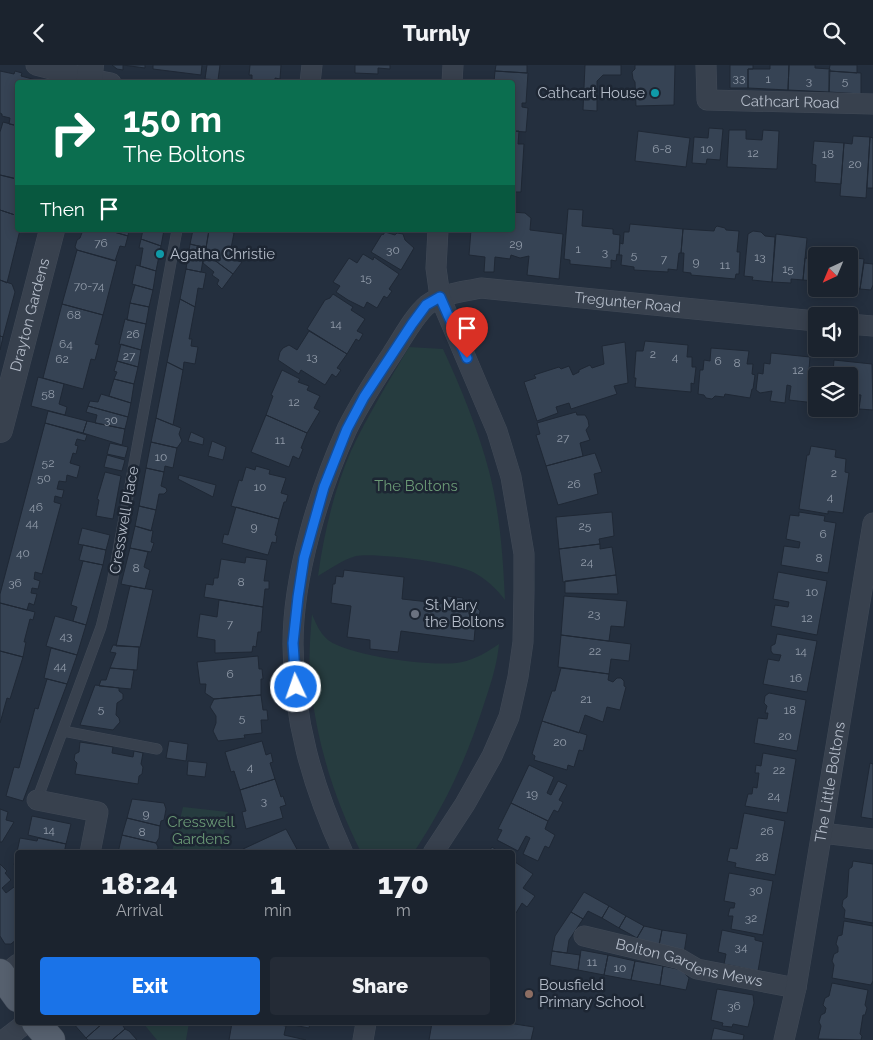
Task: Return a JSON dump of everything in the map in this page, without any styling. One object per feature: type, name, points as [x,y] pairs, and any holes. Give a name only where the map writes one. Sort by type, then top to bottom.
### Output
[{"type":"main road","points":[[38,1025],[51,1040]]},
{"type":"street","points":[[36,65],[96,77]]},
{"type":"street","points":[[310,80],[312,65]]},
{"type":"street","points":[[452,80],[453,65]]},
{"type":"street","name":"Cathcart Road","points":[[706,65],[706,100],[873,104]]},
{"type":"street","name":"Drayton Gardens","points":[[0,430],[51,232]]},
{"type":"street","points":[[435,850],[465,804],[492,755],[509,717],[518,677],[523,642],[524,590],[524,554],[511,477],[490,413],[440,297],[436,268],[438,232]]},
{"type":"street","name":"Tregunter Road","points":[[440,297],[481,288],[808,320]]},
{"type":"street","points":[[342,850],[310,768],[301,731],[293,643],[304,558],[324,487],[347,429],[364,397],[412,324],[426,305],[440,297]]},
{"type":"street","points":[[858,325],[873,326]]},
{"type":"street","name":"The Little Boltons","points":[[784,1040],[796,988],[873,523]]},
{"type":"street","points":[[38,800],[98,813],[91,850]]},
{"type":"street","points":[[822,833],[873,839]]},
{"type":"street","name":"Bolton Gardens Mews","points":[[584,936],[680,959],[697,969],[796,988]]},
{"type":"street","points":[[4,1040],[23,1025]]},
{"type":"street","points":[[363,1040],[366,1025]]},
{"type":"lane","name":"Cresswell Place","points":[[38,800],[101,627],[112,583],[177,232]]},
{"type":"lane","points":[[63,731],[157,749]]},
{"type":"green space","name":"The Boltons","points":[[409,347],[443,349],[469,409],[485,455],[493,487],[502,551],[505,600],[491,585],[473,572],[451,565],[415,559],[356,556],[341,562],[318,576],[330,512],[345,466],[364,424]]},
{"type":"green space","points":[[312,614],[318,628],[328,640],[339,646],[373,656],[414,662],[462,662],[477,657],[499,644],[491,684],[454,782],[415,850],[360,850],[343,813],[328,772],[318,730],[311,687],[310,642]]},
{"type":"green space","name":"Cresswell Gardens","points":[[183,807],[228,812],[220,850],[172,850]]},
{"type":"green space","points":[[145,1025],[189,1025],[186,1040],[157,1040]]},
{"type":"building","points":[[112,65],[123,65],[123,70],[117,69]]},
{"type":"building","points":[[123,65],[145,65],[145,68]]},
{"type":"building","points":[[153,65],[202,65],[201,75],[153,69]]},
{"type":"building","points":[[207,65],[220,65],[218,80],[205,79]]},
{"type":"building","points":[[250,65],[281,65],[280,79],[252,80],[252,75],[249,75]]},
{"type":"building","points":[[355,65],[390,65],[390,69],[378,68],[378,74],[355,73]]},
{"type":"building","points":[[496,65],[527,65],[527,73],[495,71]]},
{"type":"building","points":[[585,65],[621,65],[621,75],[603,75],[597,81],[597,111],[583,110]]},
{"type":"building","name":"Cathcart House","points":[[635,65],[675,65],[674,105],[636,106],[635,82],[632,72],[635,69]]},
{"type":"building","points":[[730,65],[753,65],[753,69],[748,69],[748,88],[730,88]]},
{"type":"building","points":[[770,65],[789,65],[788,90],[748,88],[748,69],[770,69]]},
{"type":"building","points":[[789,65],[815,65],[815,68],[830,69],[829,92],[788,90]]},
{"type":"building","points":[[830,65],[857,65],[857,73],[829,71]]},
{"type":"building","points":[[0,71],[14,74],[15,71],[22,73],[21,76],[36,80],[15,80],[15,125],[9,124],[10,118],[2,116],[0,113]]},
{"type":"building","points":[[495,71],[528,73],[526,103],[522,103],[522,107],[528,108],[526,132],[515,131],[515,80],[494,80]]},
{"type":"building","points":[[829,71],[861,73],[861,94],[829,92]]},
{"type":"building","points":[[3,122],[15,125],[15,179],[0,175],[0,132]]},
{"type":"building","points":[[709,128],[723,129],[720,160],[707,159],[706,164],[692,163],[694,137],[708,138]]},
{"type":"building","points":[[729,130],[746,130],[746,139],[762,140],[763,130],[779,131],[777,169],[727,167]]},
{"type":"building","points":[[515,131],[519,131],[518,144],[524,144],[521,192],[515,192]]},
{"type":"building","points":[[638,131],[690,138],[686,167],[635,161]]},
{"type":"building","points":[[853,136],[870,137],[866,198],[840,196],[844,143],[852,144]]},
{"type":"building","points":[[870,137],[873,138],[873,188],[867,188]]},
{"type":"building","points":[[814,141],[844,143],[841,184],[815,182],[816,165],[812,164]]},
{"type":"building","points":[[0,175],[15,178],[15,215],[0,210]]},
{"type":"building","points":[[568,209],[583,210],[582,226],[613,229],[613,234],[620,235],[619,255],[617,254],[616,261],[611,260],[611,268],[570,264],[570,260],[564,259]]},
{"type":"building","points":[[0,210],[15,215],[15,232],[20,232],[7,283],[0,280]]},
{"type":"building","points":[[515,212],[525,213],[531,218],[530,230],[563,234],[559,279],[527,275],[529,256],[520,258],[511,255],[510,259],[495,257],[494,272],[484,272],[485,257],[469,255],[471,232],[515,232]]},
{"type":"building","points":[[630,224],[683,229],[677,270],[668,269],[668,272],[634,270],[634,267],[621,265],[622,255],[619,255],[620,243],[623,244],[624,232],[629,232]]},
{"type":"building","points":[[717,226],[726,230],[739,231],[737,252],[740,252],[739,274],[736,274],[735,279],[691,275],[691,273],[683,272],[684,253],[681,253],[683,229],[714,231]]},
{"type":"building","points":[[753,231],[761,232],[765,236],[775,237],[772,282],[752,280],[753,277],[744,276],[748,234]]},
{"type":"building","points":[[82,232],[114,232],[128,236],[125,247],[120,246],[115,261],[77,250],[75,247],[77,240]]},
{"type":"building","points":[[114,232],[129,232],[128,236]]},
{"type":"building","points":[[143,232],[164,232],[161,246],[141,239]]},
{"type":"building","points":[[193,232],[209,232],[206,248],[190,244]]},
{"type":"building","points":[[209,232],[234,233],[229,259],[242,262],[233,274],[204,254],[201,272],[186,269],[190,244],[206,248]]},
{"type":"building","points":[[385,232],[395,235],[397,233],[403,234],[405,240],[414,248],[401,270],[371,252]]},
{"type":"building","points":[[776,234],[807,238],[803,280],[791,279],[791,283],[772,282]]},
{"type":"building","points":[[141,239],[161,246],[156,271],[140,266],[143,248],[139,248]]},
{"type":"building","points":[[77,250],[117,261],[103,315],[62,304]]},
{"type":"building","points":[[204,254],[233,274],[222,289],[217,284],[219,280],[212,275],[214,272],[203,263]]},
{"type":"building","points":[[363,254],[373,260],[374,257],[399,274],[389,289],[392,291],[387,298],[384,296],[377,308],[367,302],[364,308],[348,300],[336,292],[340,286],[333,282],[349,258],[357,263]]},
{"type":"building","points":[[805,258],[808,258],[808,280],[803,280]]},
{"type":"building","points":[[858,258],[864,259],[860,289],[858,289]]},
{"type":"building","points":[[864,263],[873,264],[873,285],[871,290],[860,289]]},
{"type":"building","points":[[136,265],[156,271],[153,290],[132,284]]},
{"type":"building","points":[[186,269],[206,273],[203,289],[198,288],[195,307],[180,299]]},
{"type":"building","points":[[0,280],[12,284],[15,292],[3,337],[0,336]]},
{"type":"building","points":[[135,285],[153,290],[149,307],[130,303]]},
{"type":"building","points":[[333,294],[353,307],[351,310],[365,319],[357,331],[363,334],[359,341],[356,339],[347,354],[307,329],[325,300]]},
{"type":"building","points":[[180,299],[195,307],[189,339],[192,339],[191,346],[198,347],[195,364],[184,362],[183,370],[167,362]]},
{"type":"building","points":[[130,303],[149,307],[146,324],[127,320]]},
{"type":"building","points":[[62,304],[103,315],[95,344],[99,345],[95,360],[91,359],[83,389],[43,378]]},
{"type":"building","points":[[125,319],[146,324],[141,350],[119,344]]},
{"type":"building","points":[[309,331],[347,354],[337,368],[341,370],[336,377],[332,374],[325,385],[301,370],[299,374],[278,360],[283,348],[289,345],[297,350]]},
{"type":"building","points":[[0,336],[3,337],[0,350]]},
{"type":"building","points":[[645,341],[688,345],[687,357],[692,357],[692,367],[696,367],[694,384],[691,383],[691,392],[635,387],[636,351],[643,351]]},
{"type":"building","points":[[625,342],[628,383],[614,386],[617,394],[571,409],[569,403],[556,407],[558,413],[537,421],[524,382],[536,378],[534,375],[559,367],[561,369],[569,366],[573,375],[590,365],[592,368],[604,364],[602,346]]},
{"type":"building","points":[[121,344],[141,350],[138,367],[117,361]]},
{"type":"building","points":[[711,348],[749,351],[747,364],[753,364],[752,374],[755,375],[750,398],[725,394],[724,397],[715,396],[712,399],[698,394],[700,370],[703,370],[704,360],[710,361]]},
{"type":"building","points":[[771,353],[810,357],[808,367],[808,402],[789,400],[791,386],[787,385],[785,403],[770,401],[772,391],[760,393],[756,390],[758,373],[763,374],[764,363],[770,364]]},
{"type":"building","points":[[834,360],[872,364],[873,410],[859,409],[861,395],[858,395],[858,367],[833,367]]},
{"type":"building","points":[[117,361],[138,367],[134,384],[114,379],[117,372],[114,371]]},
{"type":"building","points":[[167,362],[183,370],[173,425],[156,418]]},
{"type":"building","points":[[282,370],[300,379],[298,382],[309,386],[307,390],[320,396],[314,408],[320,411],[307,433],[266,415],[273,396],[271,395]]},
{"type":"building","points":[[38,377],[64,384],[59,404],[67,407],[65,415],[31,406]]},
{"type":"building","points":[[114,379],[134,384],[131,403],[109,396]]},
{"type":"building","points":[[101,394],[131,403],[128,417],[88,406],[90,401],[98,402]]},
{"type":"building","points":[[88,406],[128,417],[125,429],[95,423],[97,415],[86,412]]},
{"type":"building","points":[[48,411],[87,421],[83,433],[45,423]]},
{"type":"building","points":[[576,412],[577,415],[585,415],[589,426],[586,430],[590,440],[580,443],[583,456],[546,466],[536,435],[540,434],[537,423]]},
{"type":"building","points":[[266,415],[307,433],[299,459],[293,456],[289,467],[251,452]]},
{"type":"building","points":[[156,418],[181,428],[179,434],[182,441],[177,448],[151,442]]},
{"type":"building","points":[[87,421],[125,429],[122,445],[83,433]]},
{"type":"building","points":[[45,423],[87,435],[85,441],[77,439],[75,445],[78,446],[76,454],[73,453],[70,463],[80,466],[77,478],[67,475],[66,482],[59,481],[57,489],[64,490],[62,498],[55,496],[54,502],[61,504],[42,574],[35,572],[34,579],[40,581],[38,589],[32,588],[31,593],[37,594],[34,605],[29,603],[27,610],[0,603],[0,594]]},
{"type":"building","points":[[191,432],[204,438],[203,445],[188,441]]},
{"type":"building","points":[[212,441],[226,447],[223,460],[208,456]]},
{"type":"building","points":[[151,442],[177,448],[173,468],[165,466],[164,472],[146,468]]},
{"type":"building","points":[[110,443],[128,447],[125,458],[107,454]]},
{"type":"building","points":[[811,446],[836,450],[835,457],[846,459],[845,472],[849,473],[843,513],[828,511],[828,514],[799,509],[807,455],[809,455]]},
{"type":"building","points":[[595,453],[602,472],[594,474],[598,494],[558,505],[546,466]]},
{"type":"building","points":[[107,455],[125,460],[122,471],[104,467]]},
{"type":"building","points":[[256,466],[270,470],[269,474],[286,478],[281,493],[288,495],[279,519],[231,506],[239,480],[242,481],[246,467],[255,470]]},
{"type":"building","points":[[146,468],[164,472],[161,486],[166,488],[167,491],[164,494],[159,494],[156,510],[139,506]]},
{"type":"building","points":[[105,472],[121,476],[113,519],[96,516],[99,500],[97,499]]},
{"type":"building","points":[[179,475],[216,485],[213,497],[178,479]]},
{"type":"building","points":[[139,506],[156,510],[151,531],[135,526]]},
{"type":"building","points":[[236,507],[279,519],[275,535],[277,536],[276,543],[272,542],[268,555],[222,543],[224,534],[228,535]]},
{"type":"building","points":[[612,512],[614,536],[599,539],[600,544],[559,549],[556,517]]},
{"type":"building","points":[[799,512],[825,516],[824,521],[836,523],[828,573],[781,565],[784,546],[799,548],[800,542],[786,539],[790,515],[799,516]]},
{"type":"building","points":[[135,526],[153,531],[151,542],[154,543],[151,552],[130,548]]},
{"type":"building","points":[[82,528],[110,535],[106,550],[78,544]]},
{"type":"building","points":[[600,544],[600,549],[612,547],[616,575],[563,582],[559,549]]},
{"type":"building","points":[[83,545],[106,550],[103,565],[79,560]]},
{"type":"building","points":[[130,548],[148,552],[144,567],[150,570],[145,589],[121,584]]},
{"type":"building","points":[[246,557],[267,560],[264,581],[269,581],[269,589],[265,589],[263,607],[204,597],[206,584],[213,585],[214,578],[218,578],[221,559],[245,563]]},
{"type":"building","points":[[83,561],[103,565],[86,625],[73,621],[77,607],[71,605]]},
{"type":"building","name":"St Mary the Boltons","points":[[344,570],[404,577],[402,599],[447,604],[447,596],[463,598],[462,606],[465,607],[466,602],[478,604],[477,608],[480,611],[479,617],[476,619],[474,641],[401,631],[398,652],[370,649],[370,640],[347,637],[351,606],[331,603],[336,576],[343,577]]},
{"type":"building","points":[[778,572],[827,581],[817,635],[771,626],[775,605],[788,607],[789,602],[773,599]]},
{"type":"building","points":[[616,575],[618,594],[565,593],[565,581]]},
{"type":"building","points":[[130,586],[153,590],[140,647],[116,646]]},
{"type":"building","points":[[564,596],[627,601],[624,627],[611,626],[609,641],[561,635]]},
{"type":"building","points":[[219,600],[263,607],[261,632],[258,632],[256,647],[253,646],[252,652],[215,653],[215,640],[197,637],[200,614],[217,617]]},
{"type":"building","points":[[0,603],[35,612],[33,620],[30,619],[24,642],[26,642],[23,657],[0,651]]},
{"type":"building","points":[[55,616],[86,625],[77,655],[46,646]]},
{"type":"building","points":[[777,634],[817,641],[807,692],[763,684],[768,659],[779,661],[781,655],[773,654],[771,651],[771,646],[775,644]]},
{"type":"building","points":[[561,635],[631,644],[629,661],[611,659],[609,674],[558,667]]},
{"type":"building","points":[[113,645],[139,647],[137,670],[110,668],[116,653],[110,652]]},
{"type":"building","points":[[51,648],[77,655],[67,684],[44,678]]},
{"type":"building","points":[[0,651],[23,657],[10,699],[7,698],[0,723]]},
{"type":"building","points":[[258,656],[259,669],[262,669],[263,679],[261,679],[261,695],[214,699],[205,693],[206,684],[200,684],[197,662]]},
{"type":"building","points":[[110,668],[134,670],[131,689],[99,686],[101,680],[106,680]]},
{"type":"building","points":[[561,668],[609,674],[608,680],[613,682],[617,678],[621,678],[626,687],[620,710],[607,707],[603,722],[585,715],[579,733],[542,721],[552,691],[555,691]]},
{"type":"building","points":[[47,679],[67,684],[23,801],[6,796],[14,767],[19,768],[35,708],[38,709]]},
{"type":"building","points":[[95,685],[119,688],[119,691],[123,694],[123,699],[117,703],[116,715],[120,722],[113,730],[80,725]]},
{"type":"building","points":[[769,693],[806,700],[797,751],[754,743],[758,718],[767,719],[768,713],[765,713],[767,706],[764,703],[765,696]]},
{"type":"building","points":[[261,695],[263,710],[267,710],[268,720],[261,720],[262,733],[244,735],[245,738],[218,741],[213,731],[216,716],[210,707],[214,699]]},
{"type":"building","points":[[542,721],[587,735],[583,751],[579,750],[574,767],[568,765],[567,770],[534,760],[535,756],[532,754]]},
{"type":"building","points":[[169,741],[188,744],[186,761],[166,758]]},
{"type":"building","points":[[262,741],[266,755],[271,753],[273,762],[270,763],[275,779],[240,790],[234,771],[231,772],[225,752]]},
{"type":"building","points":[[80,742],[113,747],[112,753],[133,757],[134,751],[143,753],[142,774],[139,776],[138,784],[75,774],[77,763],[74,760],[75,754],[79,752]]},
{"type":"building","points":[[763,753],[796,759],[787,813],[745,806],[748,794],[752,794],[753,787],[757,788],[759,773],[755,773],[756,765],[761,766]]},
{"type":"building","points":[[188,761],[207,763],[205,777],[187,775]]},
{"type":"building","points":[[870,763],[873,764],[873,819],[861,817]]},
{"type":"building","points":[[529,765],[554,777],[547,793],[551,795],[558,781],[567,785],[559,800],[563,802],[558,812],[554,810],[548,821],[511,803]]},
{"type":"building","points":[[275,779],[286,805],[280,807],[283,818],[246,829],[242,812],[246,811],[240,790]]},
{"type":"building","points":[[132,799],[164,803],[166,809],[164,820],[161,821],[160,826],[127,818]]},
{"type":"building","points":[[511,803],[548,821],[545,829],[555,835],[549,848],[545,846],[538,861],[523,854],[530,838],[526,836],[518,851],[497,840],[502,830],[498,829]]},
{"type":"building","points":[[0,809],[8,812],[6,820],[14,822],[2,842],[0,842]]},
{"type":"building","points":[[744,813],[785,821],[775,875],[735,867],[736,863],[727,861],[730,848],[737,849]]},
{"type":"building","points":[[32,816],[71,824],[66,844],[28,835]]},
{"type":"building","points":[[127,818],[160,826],[159,838],[156,843],[122,835]]},
{"type":"building","points":[[286,829],[297,850],[244,850]]},
{"type":"building","points":[[122,835],[156,843],[158,847],[158,850],[119,850]]},
{"type":"building","points":[[20,838],[37,841],[38,838],[66,844],[65,850],[17,850]]},
{"type":"building","points":[[853,861],[873,864],[873,923],[844,918],[845,910],[842,906],[843,900],[847,897],[849,869],[852,867]]},
{"type":"building","points":[[515,862],[533,874],[523,888],[535,896],[527,907],[522,903],[516,913]]},
{"type":"building","points":[[0,864],[7,871],[5,873],[11,880],[2,888],[6,893],[15,886],[15,941],[11,944],[5,944],[0,936]]},
{"type":"building","points":[[729,873],[773,881],[763,935],[731,929],[733,916],[728,916],[730,908],[734,908],[735,903],[724,901]]},
{"type":"building","points":[[584,892],[609,906],[602,918],[588,911],[583,919],[571,912]]},
{"type":"building","points":[[609,906],[626,916],[619,928],[602,918]]},
{"type":"building","points":[[571,912],[583,919],[569,940],[567,953],[552,951],[555,936]]},
{"type":"building","points":[[626,916],[644,926],[637,938],[619,928]]},
{"type":"building","points":[[844,921],[873,926],[873,981],[871,985],[832,978],[834,965],[832,961],[834,954],[838,952],[836,944],[838,936],[842,935]]},
{"type":"building","points":[[644,926],[662,930],[659,946],[649,945],[637,938]]},
{"type":"building","points":[[662,930],[687,934],[684,953],[658,949]]},
{"type":"building","points":[[722,930],[755,937],[755,940],[763,942],[758,971],[724,964],[726,954],[718,952]]},
{"type":"building","points":[[581,950],[608,955],[604,975],[578,970]]},
{"type":"building","points":[[552,951],[580,955],[578,970],[550,965]]},
{"type":"building","points":[[608,955],[635,961],[631,980],[604,975]]},
{"type":"building","points":[[635,961],[663,966],[660,985],[631,980]]},
{"type":"building","points":[[663,966],[682,970],[689,978],[686,990],[660,985]]},
{"type":"building","points":[[832,983],[868,990],[865,1005],[867,1008],[865,1015],[863,1015],[860,1034],[862,1036],[861,1040],[818,1039],[821,1026],[819,1022],[826,1008],[823,1005],[825,998],[829,996]]},
{"type":"building","points":[[717,989],[753,995],[754,1003],[748,1027],[733,1024],[732,1027],[722,1026],[723,1023],[711,1020]]},
{"type":"building","points":[[515,1024],[534,1027],[531,1040],[429,1040],[432,1025]]},
{"type":"building","points":[[75,1025],[101,1025],[86,1038]]},
{"type":"building","points":[[101,1025],[122,1025],[125,1029],[112,1040],[88,1040],[86,1038]]},
{"type":"building","points":[[232,1025],[280,1025],[286,1026],[284,1035],[306,1040],[229,1040]]},
{"type":"building","points":[[293,1025],[310,1025],[309,1028]]},
{"type":"building","points":[[714,1028],[744,1035],[743,1040],[711,1040]]},
{"type":"building","points":[[125,1029],[137,1040],[112,1040]]},
{"type":"place","name":"Cathcart House","points":[[655,93]]},
{"type":"place","name":"Agatha Christie","points":[[160,254]]},
{"type":"place","name":"St Mary the Boltons","points":[[415,614]]},
{"type":"place","name":"Bousfield Primary School","points":[[529,994]]},
{"type":"route","points":[[296,687],[293,643],[304,558],[324,487],[347,429],[364,397],[412,324],[426,305],[440,297],[467,358]]}]
